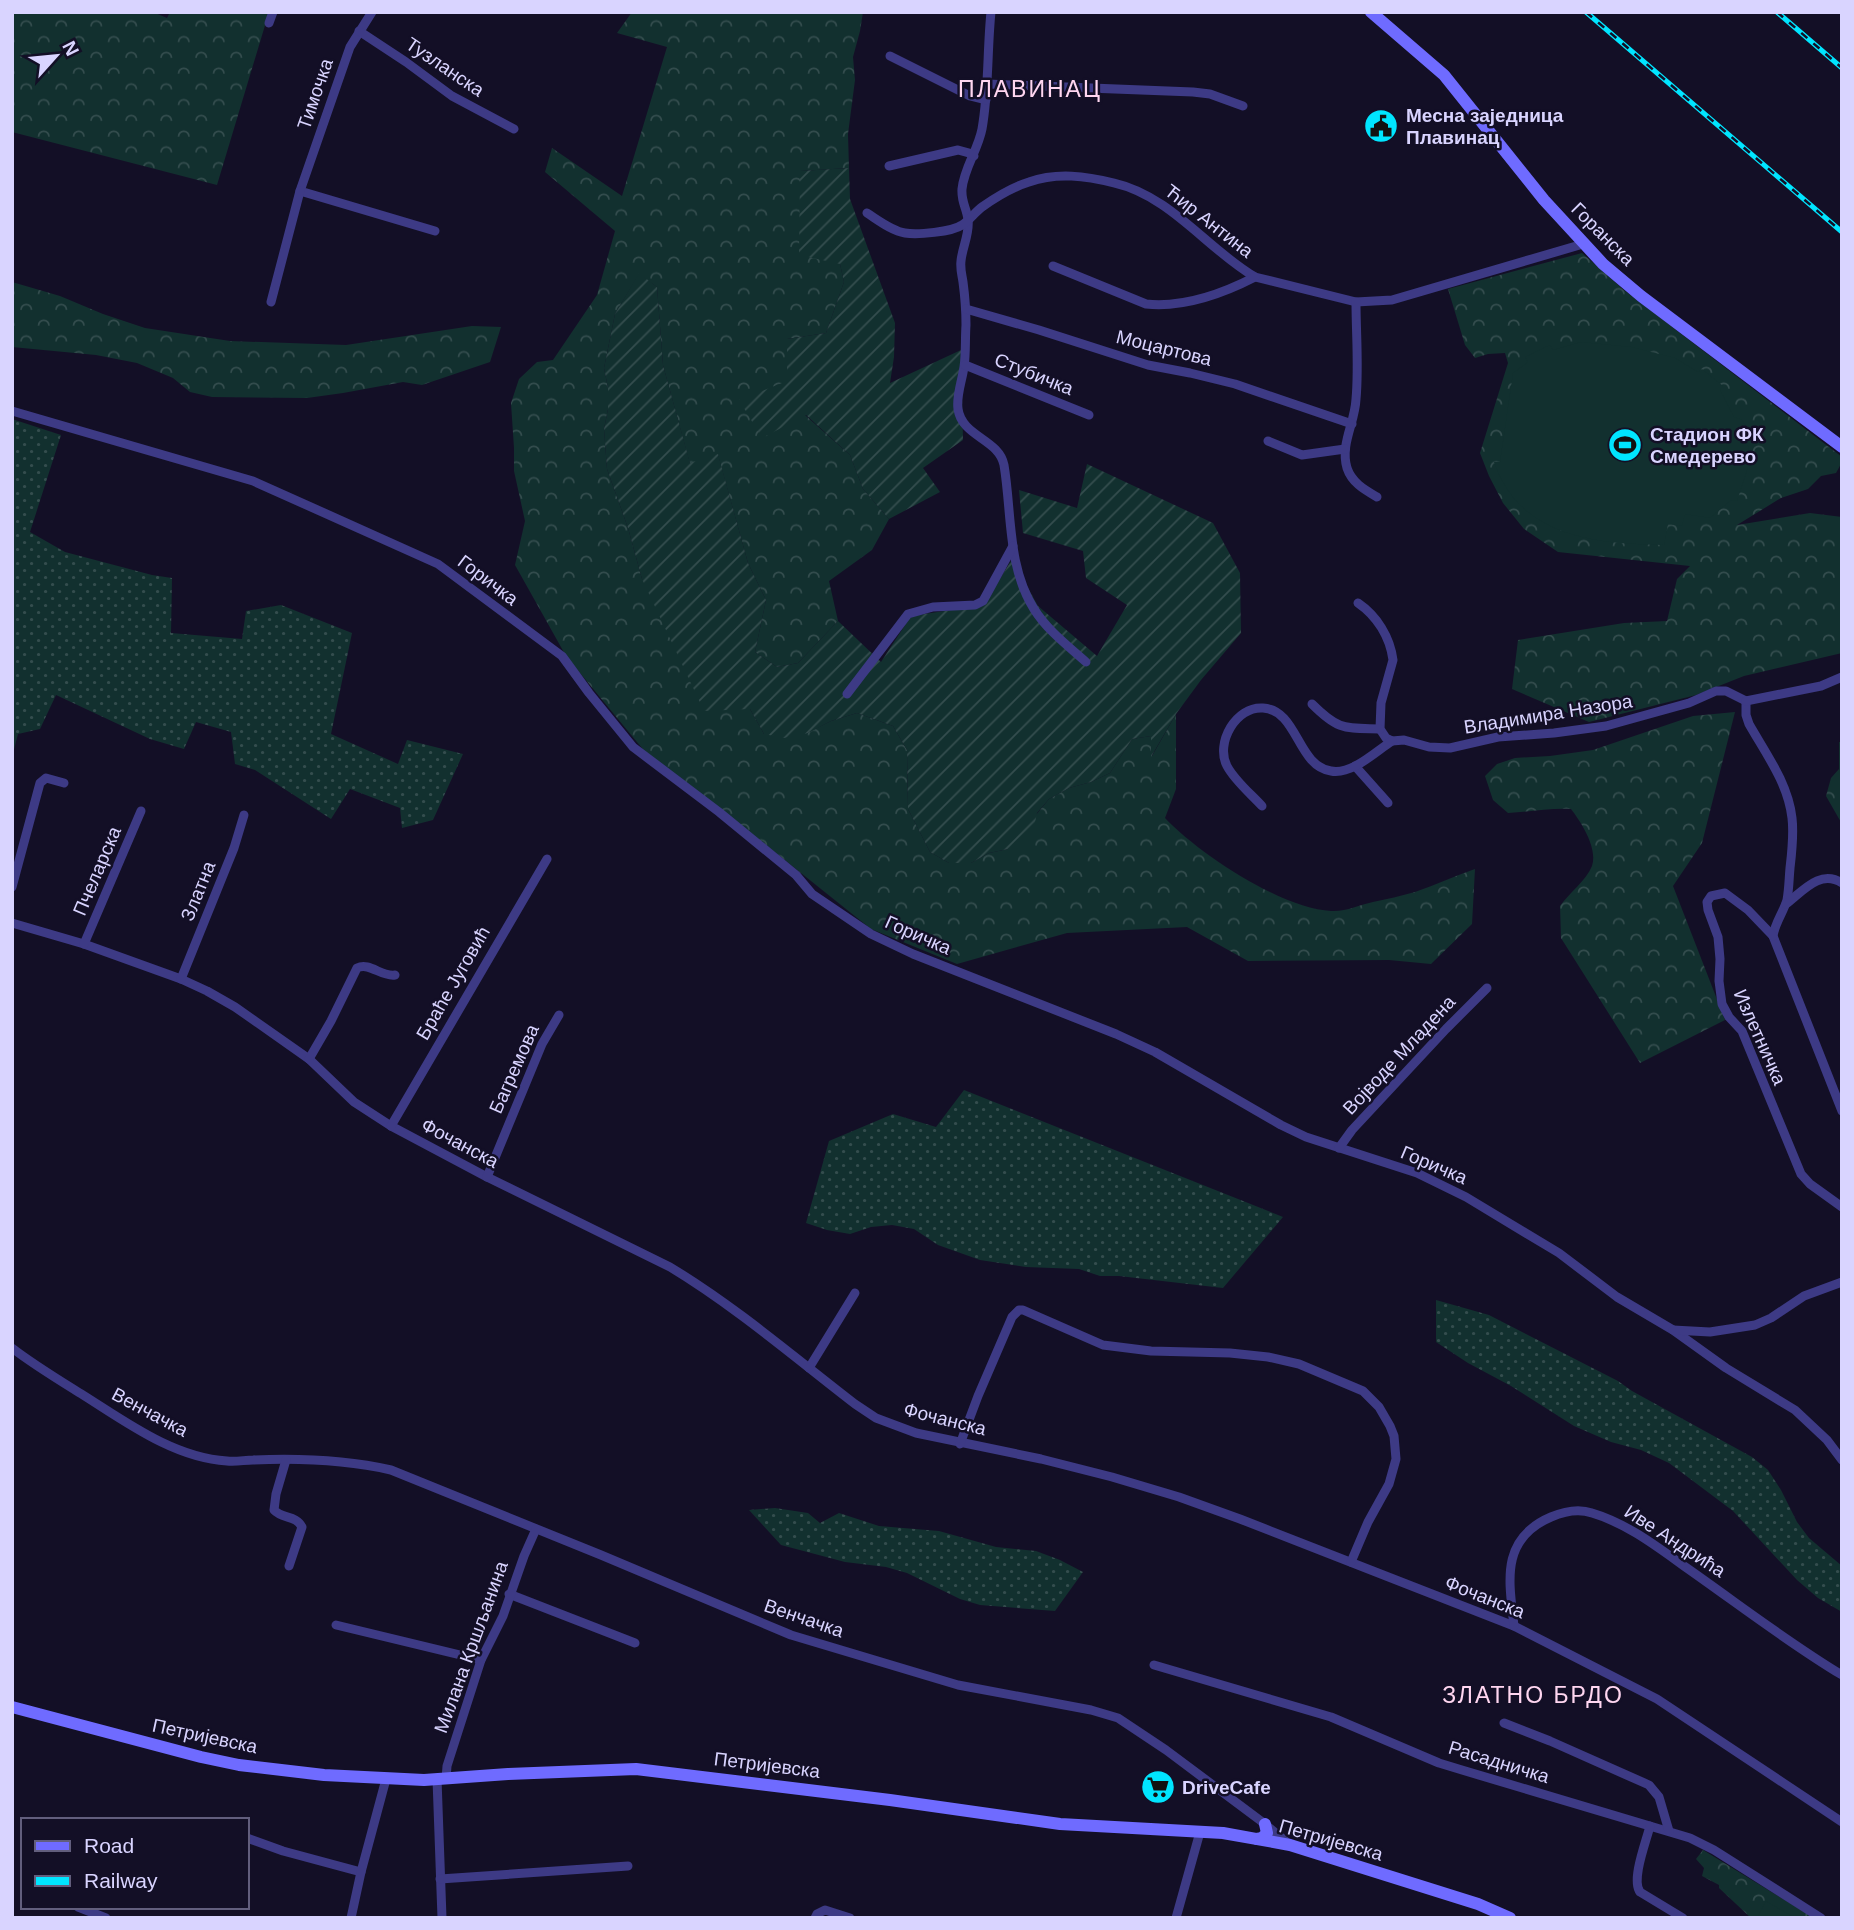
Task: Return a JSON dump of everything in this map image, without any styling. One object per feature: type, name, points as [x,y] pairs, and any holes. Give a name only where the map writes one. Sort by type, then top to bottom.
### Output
[{"type":"main road","name":"Горанска","points":[[1371,12],[1444,75],[1544,200],[1603,264],[1641,296],[1842,447]]},
{"type":"main road","name":"Петријевска","points":[[13,1708],[239,1765],[312,1774],[386,1779],[441,1779],[636,1769],[1076,1825],[1200,1832],[1257,1839],[1290,1845],[1478,1904],[1510,1918]]},
{"type":"main road","points":[[1257,1839],[1267,1833],[1265,1824]]},
{"type":"street","points":[[269,23],[273,12]]},
{"type":"street","name":"Тимочка","points":[[271,302],[300,191],[350,47],[372,12]]},
{"type":"street","points":[[991,12],[982,130],[974,156],[965,173],[962,193],[968,219],[961,267],[966,309],[965,365],[958,409],[967,427],[1001,456],[1013,546],[1021,582],[1034,609],[1052,631],[1086,662]]},
{"type":"street","name":"Тузланска","points":[[359,31],[452,96],[514,128]]},
{"type":"street","points":[[890,56],[970,96],[986,100]]},
{"type":"street","points":[[987,84],[1193,92],[1210,94],[1243,106]]},
{"type":"street","points":[[889,166],[958,150],[974,156]]},
{"type":"street","name":"Ћир Антина","points":[[867,213],[898,231],[909,234],[955,228],[982,206],[1029,182],[1059,175],[1100,180],[1133,188],[1153,199],[1255,277],[1356,302],[1392,300],[1583,244]]},
{"type":"street","points":[[300,191],[435,232]]},
{"type":"street","points":[[1052,266],[1146,304],[1155,305],[1205,298],[1235,288],[1255,277]]},
{"type":"street","points":[[1356,302],[1356,400],[1345,449],[1347,468],[1363,490],[1377,497]]},
{"type":"street","name":"Моцартова","points":[[966,309],[1148,365],[1234,384],[1352,424]]},
{"type":"street","name":"Стубичка","points":[[965,365],[1089,415]]},
{"type":"street","name":"Горичка","points":[[12,411],[253,481],[438,564],[562,656],[633,747],[774,856],[796,875],[812,894],[871,934],[941,965],[1116,1034],[1174,1062],[1280,1125],[1306,1137],[1417,1173],[1466,1197],[1559,1253],[1617,1297],[1796,1410],[1827,1440],[1842,1460]]},
{"type":"street","points":[[1268,441],[1302,455],[1345,449]]},
{"type":"street","points":[[847,694],[908,614],[933,607],[975,605],[983,601],[1013,546]]},
{"type":"street","points":[[1358,603],[1380,624],[1392,655],[1381,703],[1380,729],[1386,738],[1392,741]]},
{"type":"street","points":[[1842,677],[1821,686],[1746,701],[1749,724],[1781,779],[1792,818],[1792,851],[1786,904],[1778,918],[1773,936],[1842,1111]]},
{"type":"street","name":"Владимира Назора","points":[[1392,741],[1404,740],[1441,748],[1499,737],[1606,726],[1689,703],[1716,691],[1726,691],[1746,701]]},
{"type":"street","points":[[1312,704],[1324,716],[1345,728],[1380,729]]},
{"type":"street","points":[[1262,806],[1233,775],[1224,759],[1223,750],[1229,731],[1233,722],[1245,711],[1267,708],[1280,714],[1309,757],[1324,769],[1333,772],[1355,765],[1392,741]]},
{"type":"street","points":[[1355,765],[1388,803]]},
{"type":"street","points":[[12,887],[40,783],[46,778],[64,783]]},
{"type":"street","name":"Пчеларска","points":[[84,944],[141,811]]},
{"type":"street","name":"Златна","points":[[181,979],[234,848],[244,815]]},
{"type":"street","name":"Браће Југовић","points":[[391,1126],[547,859]]},
{"type":"street","points":[[1786,904],[1822,878],[1832,877],[1842,883]]},
{"type":"street","name":"Излетничка","points":[[1773,936],[1748,910],[1725,893],[1711,896],[1707,902],[1718,937],[1719,981],[1724,1009],[1742,1031],[1801,1174],[1810,1184],[1842,1207]]},
{"type":"street","name":"Фочанска","points":[[12,923],[84,944],[181,979],[235,1007],[309,1059],[354,1102],[391,1126],[487,1177],[670,1266],[725,1302],[876,1418],[916,1433],[1041,1459],[1149,1488],[1240,1519],[1514,1626],[1657,1699],[1842,1822]]},
{"type":"street","points":[[309,1059],[357,968],[366,966],[386,975],[395,975]]},
{"type":"street","name":"Војводе Младена","points":[[1339,1148],[1352,1130],[1487,988]]},
{"type":"street","name":"Багремова","points":[[487,1177],[542,1044],[559,1015]]},
{"type":"street","points":[[1673,1330],[1696,1333],[1755,1325],[1771,1318],[1797,1300],[1842,1282]]},
{"type":"street","points":[[809,1368],[855,1293]]},
{"type":"street","points":[[960,1444],[1012,1317],[1019,1310],[1087,1339],[1116,1348],[1256,1355],[1299,1364],[1363,1391],[1379,1407],[1394,1436],[1396,1459],[1389,1485],[1368,1522],[1351,1562]]},
{"type":"street","name":"Венчачка","points":[[12,1348],[161,1441],[202,1457],[225,1461],[337,1462],[391,1470],[791,1634],[958,1685],[1091,1710],[1118,1718],[1155,1742],[1290,1845]]},
{"type":"street","points":[[286,1460],[274,1510],[295,1519],[302,1527],[289,1566]]},
{"type":"street","name":"Иве Андрића","points":[[1514,1626],[1509,1570],[1521,1538],[1546,1519],[1562,1512],[1585,1511],[1609,1519],[1646,1539],[1776,1632],[1842,1675]]},
{"type":"street","name":"Милана Кршљанина","points":[[442,1918],[441,1779],[481,1660],[503,1616],[509,1594],[536,1530]]},
{"type":"street","points":[[509,1594],[635,1643]]},
{"type":"street","points":[[337,1625],[481,1660]]},
{"type":"street","name":"Расадничка","points":[[1154,1665],[1331,1717],[1439,1763],[1690,1838],[1714,1850],[1821,1918]]},
{"type":"street","points":[[1504,1723],[1649,1785],[1659,1797],[1669,1831]]},
{"type":"street","points":[[351,1918],[386,1779]]},
{"type":"street","points":[[1650,1826],[1637,1888],[1683,1918]]},
{"type":"street","points":[[1176,1918],[1200,1832]]},
{"type":"street","points":[[248,1838],[283,1851],[361,1872]]},
{"type":"street","points":[[440,1879],[628,1866]]},
{"type":"street","points":[[83,1909],[106,1918]]},
{"type":"street","points":[[814,1918],[825,1910],[850,1918]]},
{"type":"green space","points":[[12,12],[153,12],[167,18],[170,12],[269,12],[217,185],[12,132]]},
{"type":"green space","points":[[632,12],[863,12],[853,57],[855,80],[848,134],[849,168],[800,171],[840,264],[844,282],[826,333],[787,339],[787,381],[805,415],[850,455],[863,489],[889,519],[872,550],[829,581],[838,621],[798,663],[777,667],[755,652],[766,600],[748,563],[718,455],[690,464],[663,365],[657,287],[639,274],[615,314],[604,368],[608,388],[604,429],[607,469],[628,528],[642,579],[750,709],[764,734],[807,733],[831,721],[857,713],[893,726],[907,750],[908,809],[930,852],[949,863],[971,863],[989,853],[1008,849],[1049,799],[1069,788],[1110,773],[1132,739],[1151,736],[1152,756],[1176,714],[1176,789],[1165,818],[1219,862],[1266,890],[1311,908],[1337,911],[1415,892],[1475,869],[1472,924],[1431,964],[1389,960],[1248,961],[1187,927],[1067,933],[957,964],[871,929],[771,849],[651,759],[566,656],[515,565],[525,521],[514,471],[511,403],[519,379],[537,362],[553,360],[597,295],[615,231],[545,172],[552,148],[622,196],[667,47],[617,33]]},
{"type":"green space","points":[[849,168],[850,199],[895,323],[890,383],[961,350],[963,440],[923,468],[940,492],[889,519],[863,489],[850,455],[806,415],[762,438],[739,400],[787,381],[787,339],[826,333],[844,282],[840,264],[799,255],[800,171]]},
{"type":"green space","points":[[1582,253],[1625,291],[1842,457],[1836,473],[1821,476],[1808,489],[1781,498],[1737,525],[1810,513],[1842,517],[1842,653],[1744,676],[1696,695],[1589,722],[1512,689],[1518,640],[1624,623],[1667,621],[1677,579],[1690,566],[1558,552],[1524,529],[1503,503],[1480,453],[1508,363],[1505,353],[1475,358],[1465,345],[1448,289]]},
{"type":"green space","points":[[639,273],[657,287],[663,365],[690,463],[718,454],[748,563],[766,600],[755,652],[777,667],[798,663],[838,621],[881,662],[911,616],[984,605],[1012,559],[1038,606],[1097,656],[1127,605],[1086,578],[1083,551],[1023,533],[1019,490],[1077,508],[1087,464],[1213,523],[1240,573],[1241,633],[1176,714],[1151,757],[1151,736],[1132,739],[1110,773],[1069,788],[1049,799],[1037,813],[1032,837],[1008,849],[989,853],[971,863],[949,863],[930,852],[908,809],[907,750],[893,726],[857,713],[831,721],[808,733],[784,738],[764,734],[750,709],[704,711],[642,579],[628,528],[607,469],[604,429],[608,388],[604,368],[615,314]]},
{"type":"green space","points":[[12,282],[60,296],[145,328],[230,341],[346,345],[472,326],[501,327],[490,362],[422,385],[403,382],[307,398],[212,397],[190,392],[173,378],[137,363],[96,355],[12,347]]},
{"type":"green space","name":"Стадион ФК Смедерево","points":[[1581,342],[1631,347],[1675,358],[1698,372],[1702,369],[1723,386],[1720,390],[1734,417],[1742,420],[1747,428],[1749,464],[1737,501],[1731,500],[1710,518],[1685,514],[1682,526],[1668,524],[1664,545],[1619,543],[1574,535],[1533,516],[1516,501],[1494,462],[1500,462],[1513,373],[1528,362],[1525,357],[1550,345],[1553,350]]},
{"type":"green space","points":[[12,419],[61,435],[30,532],[65,552],[172,578],[171,633],[242,639],[246,611],[281,605],[352,633],[331,734],[398,764],[407,740],[463,754],[433,820],[402,828],[400,808],[350,789],[331,819],[255,770],[235,764],[231,732],[196,722],[184,749],[150,739],[56,695],[40,729],[18,734],[12,757]]},
{"type":"green space","points":[[1735,712],[1702,843],[1673,886],[1725,1020],[1640,1063],[1561,938],[1560,906],[1586,877],[1592,866],[1593,851],[1584,828],[1571,809],[1508,813],[1493,800],[1485,776],[1497,764],[1515,758],[1593,750],[1693,716]]},
{"type":"green space","points":[[1839,742],[1842,742],[1842,824],[1826,796],[1831,778],[1839,769]]},
{"type":"green space","points":[[964,1090],[1283,1217],[1223,1288],[1100,1276],[1079,1269],[1026,1267],[980,1260],[938,1245],[914,1229],[892,1225],[871,1227],[850,1234],[806,1223],[829,1141],[893,1114],[936,1127]]},
{"type":"green space","points":[[1436,1300],[1489,1315],[1618,1381],[1752,1457],[1768,1470],[1809,1538],[1842,1566],[1842,1612],[1818,1598],[1797,1580],[1733,1511],[1669,1463],[1574,1426],[1436,1342]]},
{"type":"green space","points":[[775,1508],[808,1513],[820,1523],[839,1513],[879,1526],[939,1531],[996,1547],[1036,1551],[1083,1572],[1055,1611],[980,1605],[960,1599],[907,1573],[886,1567],[845,1562],[781,1545],[749,1510]]},
{"type":"green space","points":[[1703,1850],[1814,1918],[1751,1918],[1719,1885],[1702,1876],[1704,1868],[1696,1859]]},
{"type":"green space","points":[[1766,1901],[1795,1918],[1757,1918]]},
{"type":"railway","points":[[1586,12],[1842,232]]},
{"type":"railway","points":[[1777,12],[1842,68]]},
{"type":"place","name":"Месна заједница Плавинац","points":[[1381,126]]},
{"type":"place","name":"Стадион ФК Смедерево","points":[[1625,445]]},
{"type":"place","name":"DriveCafe","points":[[1158,1787]]},
{"type":"district","name":"ПЛАВИНАЦ","points":[[1030,89]]},
{"type":"district","name":"ЗЛАТНО БРДО","points":[[1533,1695]]}]
